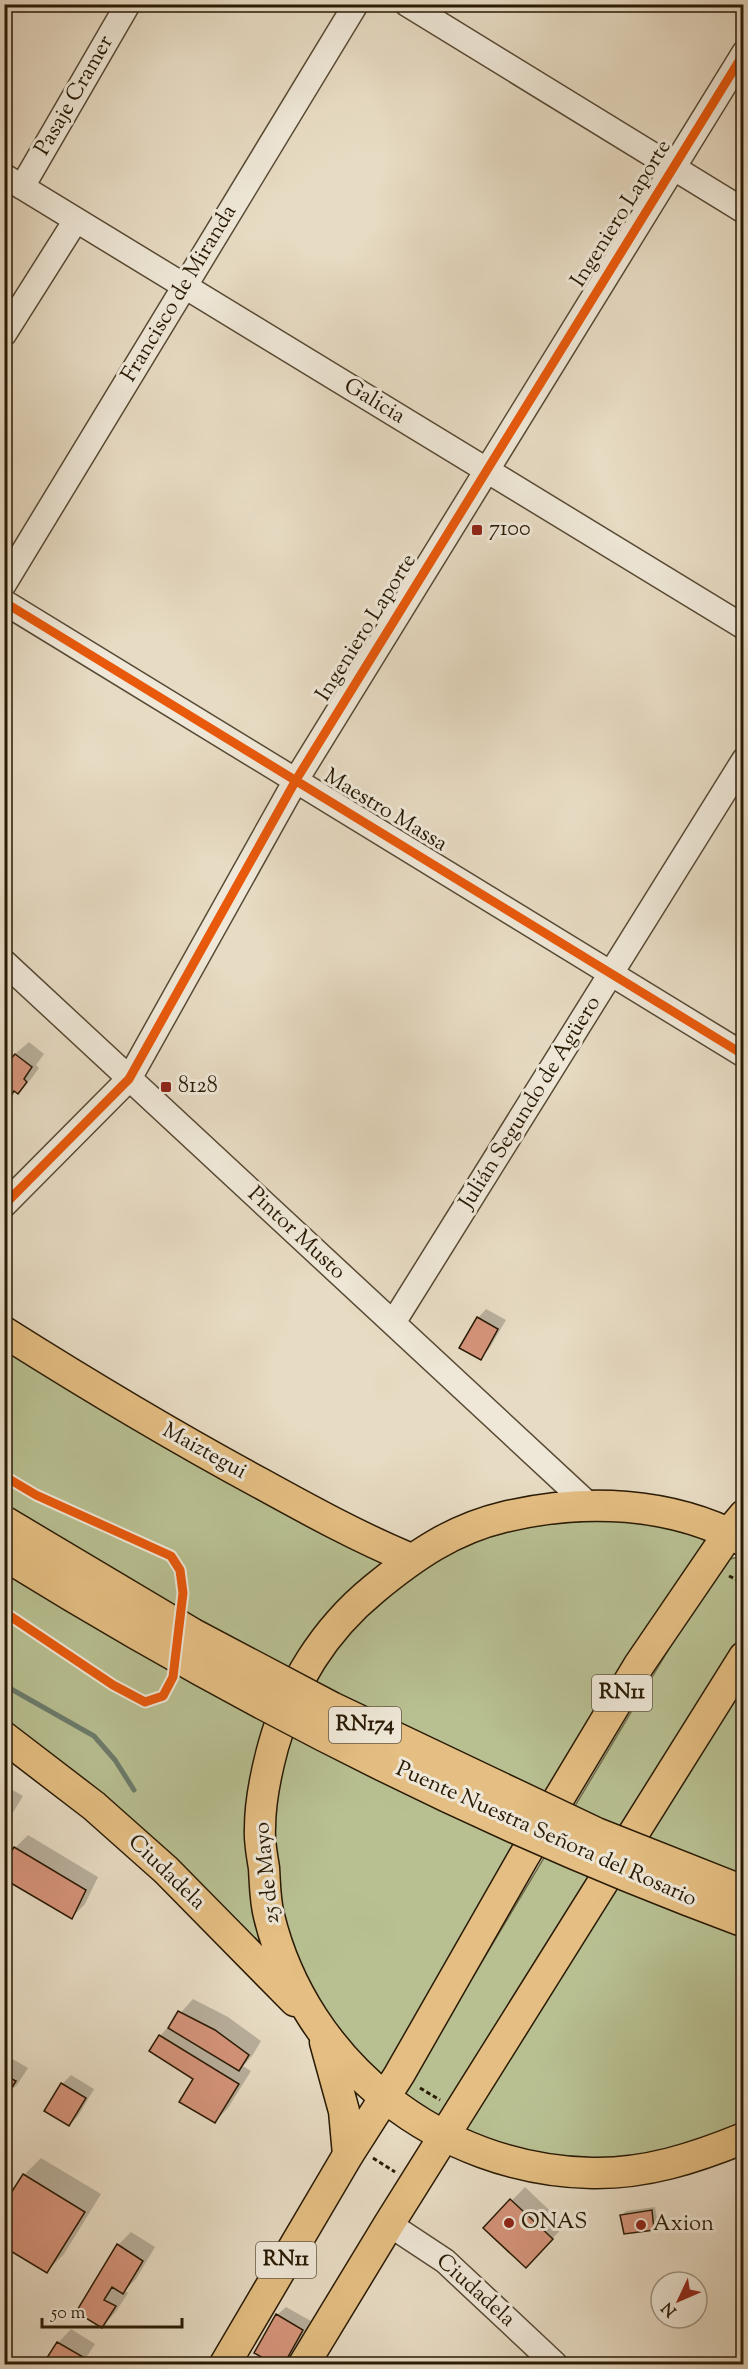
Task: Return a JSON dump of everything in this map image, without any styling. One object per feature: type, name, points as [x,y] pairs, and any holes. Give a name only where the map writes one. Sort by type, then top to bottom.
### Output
[{"type":"highway","name":"Puente Nuestra Señora del Rosario","points":[[4,1523],[192,1635],[332,1709],[595,1834],[744,1893]]},
{"type":"highway","name":"Puente Nuestra Señora del Rosario","points":[[4,1553],[186,1661],[322,1733],[481,1811],[580,1855],[744,1920]]},
{"type":"main road","name":"Maiztegui","points":[[4,1332],[189,1445],[371,1542],[411,1559]]},
{"type":"main road","name":"25 de Mayo","points":[[739,1529],[638,1508],[589,1505],[542,1508],[486,1521],[436,1543],[411,1559],[358,1602],[325,1639],[302,1674],[281,1719],[265,1775],[260,1828],[268,1912],[278,1947],[295,1988],[319,2028],[364,2080],[416,2121],[444,2137],[492,2157],[543,2169],[594,2173],[649,2169],[696,2157],[744,2138]]},
{"type":"main road","name":"RN11","points":[[225,2364],[358,2154],[384,2098],[529,1848],[639,1665],[739,1529]]},
{"type":"main road","points":[[304,2364],[389,2224],[744,1657]]},
{"type":"main road","name":"Ciudadela","points":[[4,1737],[94,1806],[166,1870],[319,2028]]},
{"type":"main road","points":[[319,2028],[358,2154]]},
{"type":"street","name":"Pasaje Cramer","points":[[13,181],[128,4]]},
{"type":"street","name":"Francisco de Miranda","points":[[4,584],[356,4]]},
{"type":"street","points":[[407,4],[744,211]]},
{"type":"street","name":"Ingeniero Laporte","points":[[4,1205],[129,1079],[296,780],[744,53]]},
{"type":"street","name":"Galicia","points":[[13,181],[744,627]]},
{"type":"street","points":[[4,334],[76,220]]},
{"type":"street","name":"Maestro Massa","points":[[4,602],[744,1055]]},
{"type":"street","name":"Julián Segundo de Agüero","points":[[393,1323],[744,760]]},
{"type":"street","name":"Pintor Musto","points":[[4,962],[589,1505]]},
{"type":"street","name":"Ciudadela","points":[[389,2224],[445,2261],[555,2364]]},
{"type":"path","points":[[418,2087],[443,2103]]},
{"type":"path","points":[[358,2154],[399,2175]]},
{"type":"green space","points":[[4,1332],[410,1559],[541,1508],[729,1533],[384,2098],[322,2033],[5,1737]]},
{"type":"green space","points":[[738,1557],[743,1560],[743,1639],[439,2123],[402,2097],[716,1570],[726,1560]]},
{"type":"green space","points":[[743,1657],[743,2138],[594,2173],[444,2137]]},
{"type":"building","points":[[15,1054],[32,1067],[24,1079],[27,1082],[18,1094],[14,1091],[4,1104],[4,1063]]},
{"type":"building","points":[[477,1317],[498,1329],[481,1360],[459,1348]]},
{"type":"building","points":[[4,1806],[11,1810],[4,1820]]},
{"type":"building","points":[[14,1847],[86,1890],[72,1919],[4,1879],[4,1863]]},
{"type":"building","points":[[178,2011],[215,2030],[249,2055],[239,2071],[168,2028]]},
{"type":"building","points":[[159,2035],[239,2084],[215,2123],[179,2102],[193,2079],[149,2051]]},
{"type":"building","points":[[4,2075],[16,2081],[4,2100]]},
{"type":"building","points":[[61,2083],[86,2098],[69,2126],[44,2111]]},
{"type":"building","points":[[23,2174],[85,2212],[47,2273],[4,2247],[4,2204]]},
{"type":"building","points":[[510,2199],[553,2239],[526,2268],[483,2228]]},
{"type":"building","points":[[652,2210],[654,2230],[624,2234],[620,2215]]},
{"type":"building","points":[[117,2244],[143,2261],[123,2294],[112,2287],[104,2300],[116,2306],[102,2328],[76,2312]]},
{"type":"building","points":[[276,2314],[303,2330],[284,2364],[274,2364],[254,2353]]},
{"type":"building","points":[[57,2342],[83,2357],[78,2364],[43,2364]]},
{"type":"waterway","points":[[4,1685],[94,1736],[115,1760],[134,1790]]},
{"type":"cycle path","points":[[4,1205],[129,1079],[296,780],[744,53]]},
{"type":"cycle path","points":[[4,602],[744,1055]]},
{"type":"cycle path","points":[[4,1476],[36,1495],[171,1556],[180,1570],[183,1593],[173,1677],[163,1696],[145,1702],[113,1685],[4,1612]]},
{"type":"place","name":"7100","points":[[477,530]]},
{"type":"place","name":"8128","points":[[166,1087]]},
{"type":"place","name":"ONAS","points":[[509,2223]]},
{"type":"place","name":"Axion","points":[[641,2225]]}]
